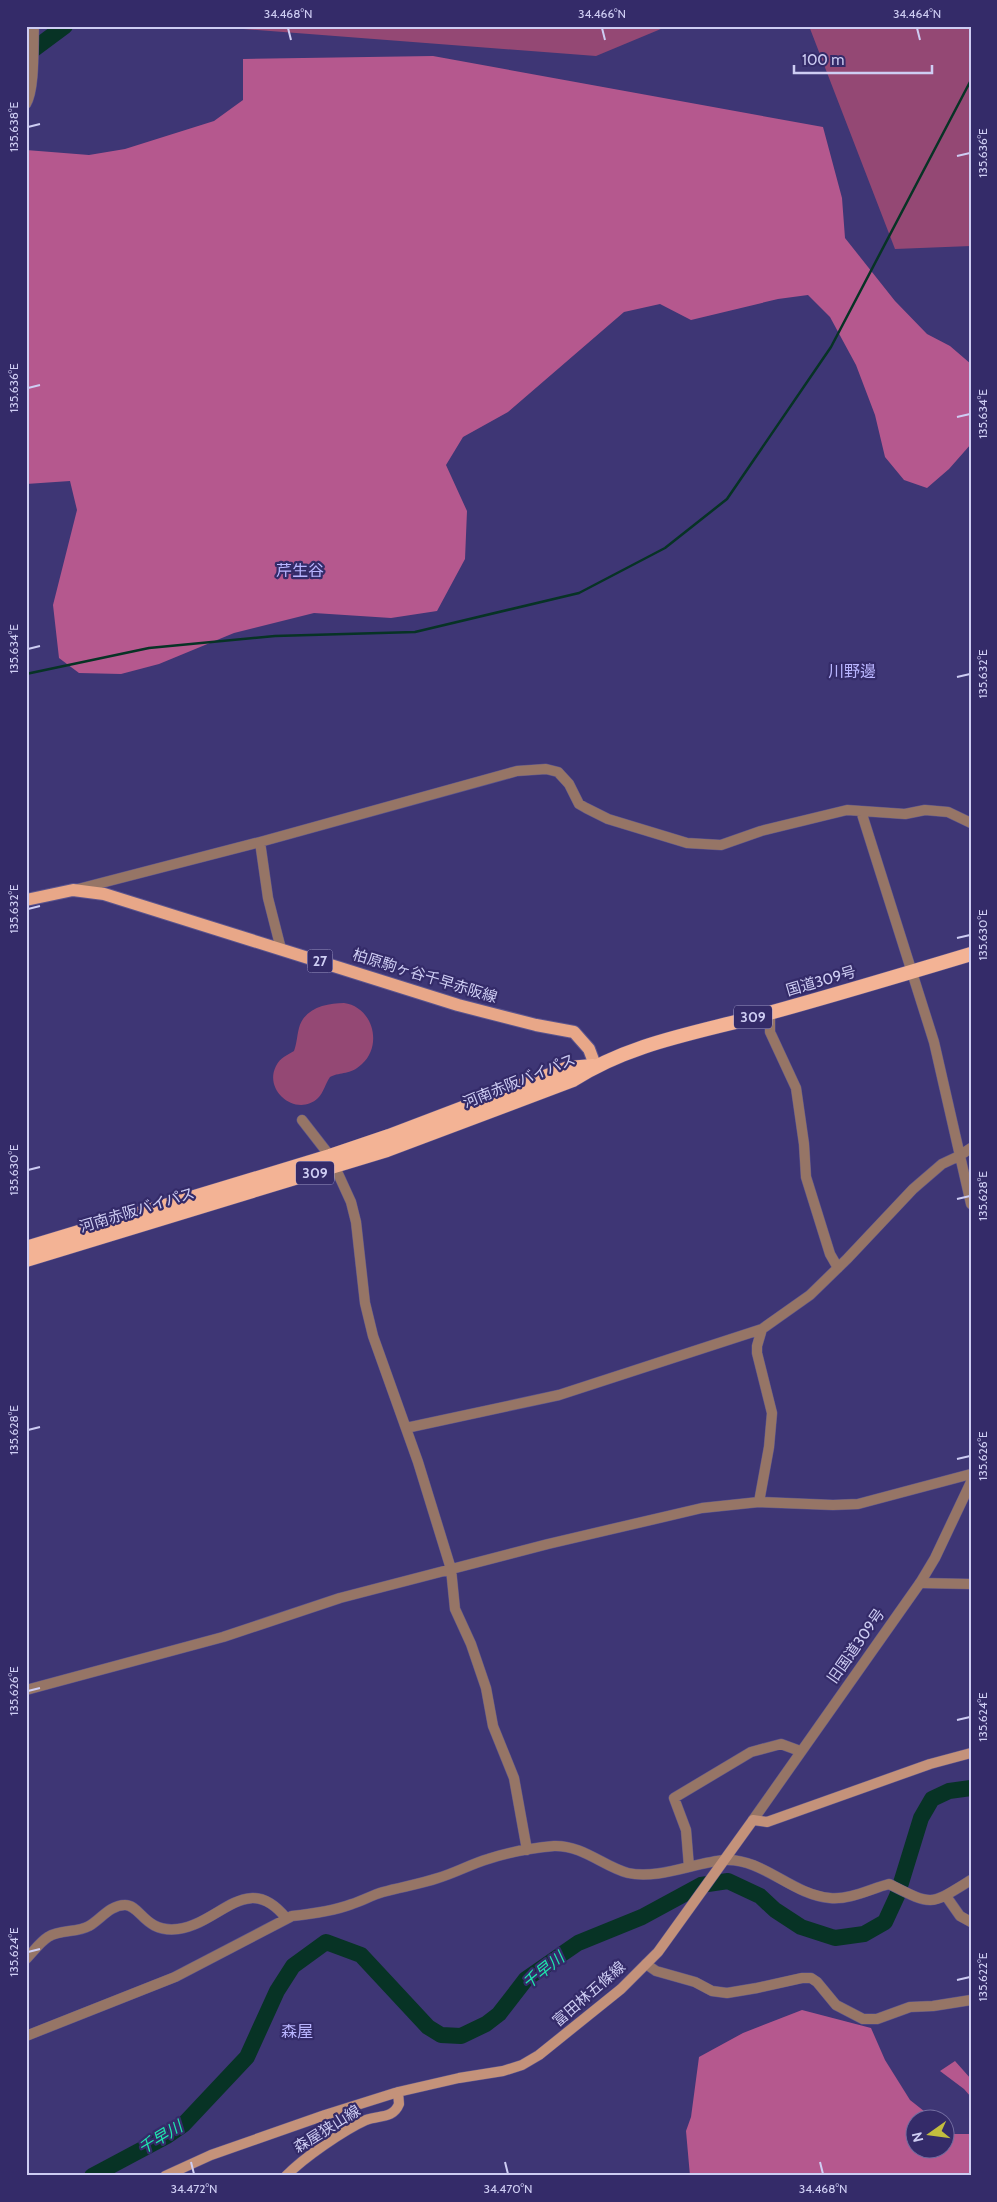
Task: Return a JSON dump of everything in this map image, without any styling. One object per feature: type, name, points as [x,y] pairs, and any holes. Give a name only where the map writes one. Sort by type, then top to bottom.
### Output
[{"type":"highway","name":"国道309号","points":[[595,1066],[663,1040],[770,1012],[971,954]]},
{"type":"highway","name":"河南赤阪バイパス","points":[[26,1260],[333,1162],[389,1136],[568,1068],[595,1066]]},
{"type":"highway","name":"河南赤阪バイパス","points":[[26,1248],[333,1162]]},
{"type":"main road","name":"柏原駒ヶ谷千早赤阪線","points":[[26,900],[73,890],[104,894],[458,1005],[536,1025],[574,1032],[589,1049],[595,1066]]},
{"type":"main road","points":[[754,1820],[767,1822],[930,1764],[971,1753]]},
{"type":"main road","name":"富田林五條線","points":[[165,2176],[211,2155],[325,2115],[398,2092],[459,2078],[502,2071],[522,2065],[560,2039],[621,1989],[658,1952],[754,1820]]},
{"type":"main road","name":"森屋狭山線","points":[[286,2176],[307,2159],[362,2123],[393,2113],[399,2104],[398,2092]]},
{"type":"street","points":[[26,104],[33,84],[34,26]]},
{"type":"street","points":[[73,890],[260,842],[517,771],[538,769],[558,772],[569,784],[579,804],[608,819],[687,843],[721,845],[760,832],[847,810],[905,814],[925,810],[948,812],[971,822]]},
{"type":"street","points":[[861,811],[934,1042],[971,1204]]},
{"type":"street","points":[[260,842],[268,898],[281,949]]},
{"type":"street","points":[[770,1012],[770,1032],[796,1088],[804,1144],[806,1177],[830,1254],[838,1268]]},
{"type":"street","points":[[302,1120],[333,1162],[351,1202],[356,1222],[365,1303],[373,1336],[406,1428],[451,1569],[455,1609],[483,1679],[493,1726],[514,1778],[527,1850]]},
{"type":"street","points":[[406,1428],[558,1395],[762,1329],[810,1295],[913,1189],[942,1164],[971,1148]]},
{"type":"street","points":[[759,1502],[769,1447],[772,1413],[756,1346],[762,1329]]},
{"type":"street","points":[[26,1690],[215,1640],[340,1598],[702,1508],[759,1502],[833,1506],[858,1504],[971,1474]]},
{"type":"street","name":"旧国道309号","points":[[754,1820],[800,1751],[920,1583],[935,1558],[971,1482]]},
{"type":"street","points":[[920,1583],[971,1584]]},
{"type":"street","points":[[689,1867],[686,1830],[674,1798],[750,1752],[781,1744],[800,1751]]},
{"type":"street","points":[[26,2036],[175,1978],[286,1918],[350,1905],[381,1893],[438,1878],[488,1859],[527,1850],[557,1846],[596,1857],[626,1872],[637,1874],[726,1860],[744,1861],[812,1896],[833,1899],[853,1896],[889,1884],[915,1897],[928,1901],[946,1896],[971,1880]]},
{"type":"street","points":[[946,1896],[960,1916],[971,1922]]},
{"type":"street","points":[[26,1958],[47,1937],[88,1927],[110,1910],[125,1905],[133,1908],[150,1924],[166,1930],[198,1923],[242,1900],[259,1898],[275,1904],[286,1918]]},
{"type":"street","points":[[646,1964],[656,1972],[695,1982],[712,1991],[727,1992],[758,1988],[802,1978],[811,1978],[817,1982],[836,2005],[863,2019],[877,2019],[910,2006],[933,2006],[971,2000]]},
{"type":"shaded area","points":[[204,26],[668,26],[596,56]]},
{"type":"shaded area","points":[[809,26],[971,26],[971,246],[895,249]]},
{"type":"shaded area","points":[[433,56],[823,127],[842,198],[845,238],[895,301],[927,334],[950,346],[971,364],[971,444],[949,469],[927,488],[904,480],[885,457],[875,415],[856,365],[830,317],[808,295],[778,299],[691,320],[660,304],[624,312],[508,412],[463,437],[446,465],[467,511],[465,559],[437,611],[391,618],[314,613],[234,633],[159,664],[121,674],[79,673],[59,658],[53,605],[77,510],[70,481],[26,484],[26,150],[89,155],[125,149],[214,121],[243,100],[243,59]]},
{"type":"shaded area","points":[[344,1003],[354,1006],[368,1019],[373,1037],[372,1047],[368,1056],[357,1068],[330,1077],[320,1096],[310,1103],[301,1105],[284,1099],[274,1084],[273,1075],[280,1061],[294,1051],[302,1021],[311,1011],[317,1008],[330,1004]]},
{"type":"shaded area","points":[[802,2010],[871,2028],[885,2060],[910,2100],[923,2110],[904,2110],[904,2160],[954,2160],[954,2134],[971,2134],[971,2176],[690,2176],[686,2131],[691,2117],[699,2057],[743,2033]]},
{"type":"shaded area","points":[[955,2061],[971,2079],[971,2097],[964,2089],[940,2071]]},
{"type":"waterway","points":[[26,55],[65,26]]},
{"type":"waterway","points":[[26,674],[149,648],[275,636],[415,632],[579,593],[665,548],[727,499],[831,347],[971,80]]},
{"type":"waterway","name":"千早川","points":[[92,2176],[167,2136],[183,2125],[247,2057],[277,1991],[293,1966],[326,1942],[361,1955],[428,2027],[441,2035],[461,2036],[486,2024],[499,2014],[526,1979],[578,1943],[642,1917],[701,1885],[728,1881],[760,1896],[775,1910],[801,1927],[835,1938],[864,1934],[885,1922],[897,1896],[921,1818],[932,1799],[949,1791],[971,1788]]},
{"type":"district","name":"芹生谷","points":[[300,570]]},
{"type":"district","name":"川野邊","points":[[852,671]]},
{"type":"district","name":"森屋","points":[[297,2031]]}]
